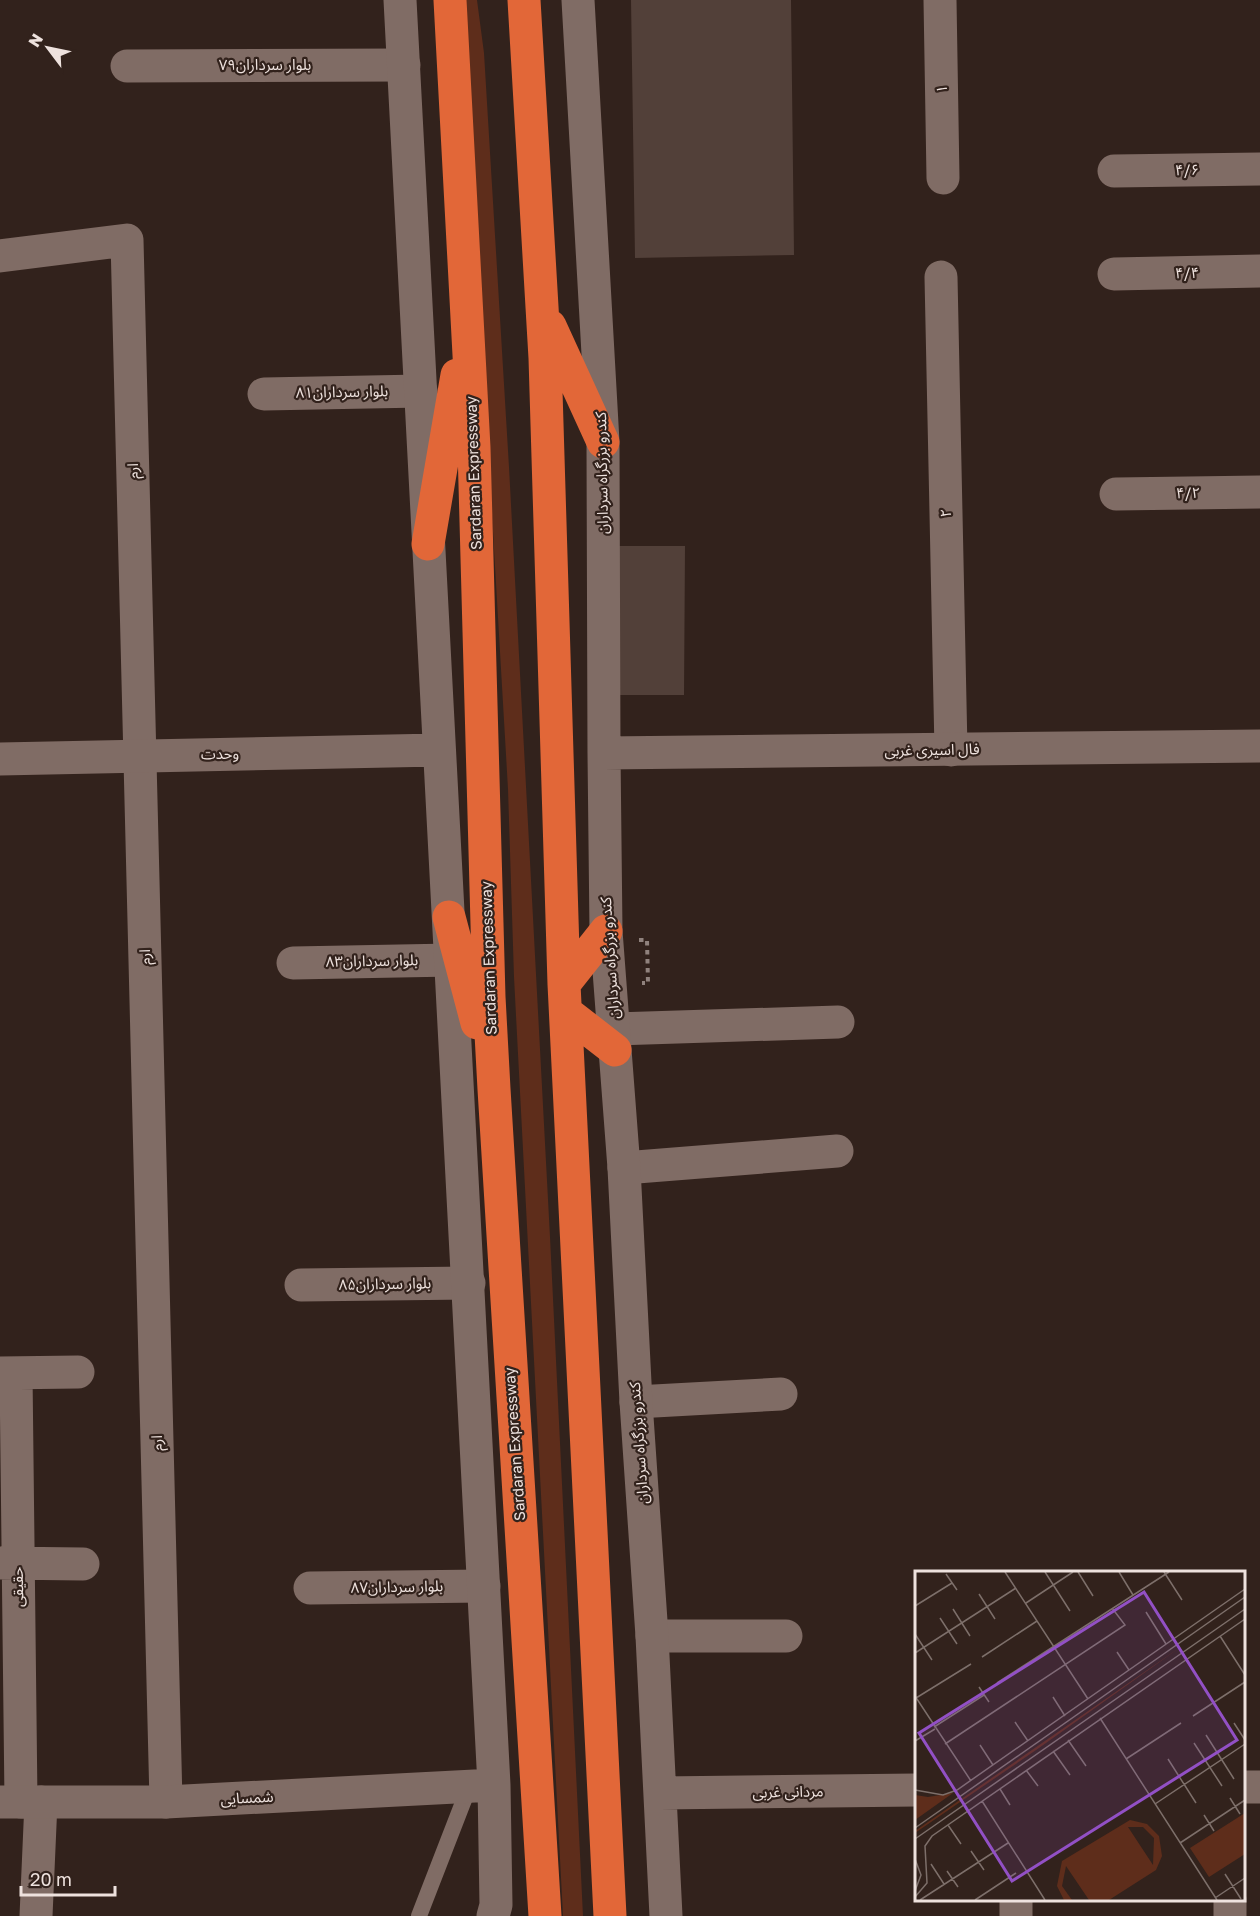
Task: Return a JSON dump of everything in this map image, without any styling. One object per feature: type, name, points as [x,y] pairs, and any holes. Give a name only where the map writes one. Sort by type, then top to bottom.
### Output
[{"type":"highway","name":"Sardaran Expressway","points":[[450,0],[474,448],[489,997],[545,1916]]},
{"type":"highway","points":[[524,0],[545,358],[565,998],[610,1916]]},
{"type":"highway","points":[[527,43],[541,0]]},
{"type":"highway","points":[[542,309],[603,442]]},
{"type":"highway","points":[[428,544],[467,314]]},
{"type":"highway","points":[[449,917],[494,1089]]},
{"type":"highway","points":[[565,998],[606,931]]},
{"type":"highway","points":[[565,998],[615,1040]]},
{"type":"street","points":[[400,0],[484,1586],[482,1786],[496,1905],[493,1916]]},
{"type":"street","name":"کندرو بزرگراه سرداران","points":[[578,0],[603,442],[606,931],[624,1168],[666,1916]]},
{"type":"street","name":"۱","points":[[940,0],[943,178]]},
{"type":"street","name":"بلوار سرداران۷۹","points":[[127,66],[404,64]]},
{"type":"street","name":"۴/۶","points":[[1114,171],[1260,169]]},
{"type":"street","name":"ارم","points":[[0,256],[128,240],[166,1802]]},
{"type":"street","name":"۴/۴","points":[[1114,274],[1260,271]]},
{"type":"street","name":"۲","points":[[941,277],[951,750]]},
{"type":"street","name":"بلوار سرداران۸۱","points":[[264,394],[421,391]]},
{"type":"street","name":"۴/۲","points":[[1116,494],[1260,492]]},
{"type":"street","name":"فال اسیری غربی","points":[[604,753],[1260,746]]},
{"type":"street","name":"وحدت","points":[[0,759],[439,750]]},
{"type":"street","name":"بلوار سرداران۸۳","points":[[293,963],[452,960]]},
{"type":"street","points":[[615,1040],[838,1022]]},
{"type":"street","points":[[624,1168],[837,1151]]},
{"type":"street","name":"بلوار سرداران۸۵","points":[[301,1285],[469,1283]]},
{"type":"street","points":[[8,1373],[78,1372]]},
{"type":"street","name":"حقیقی","points":[[8,1373],[9,1563],[21,1802],[36,1916]]},
{"type":"street","points":[[636,1402],[782,1394]]},
{"type":"street","points":[[9,1563],[83,1564]]},
{"type":"street","name":"بلوار سرداران۸۷","points":[[310,1588],[484,1586]]},
{"type":"street","points":[[652,1635],[786,1636]]},
{"type":"street","name":"شمسایی","points":[[21,1802],[166,1802],[482,1786]]},
{"type":"street","name":"مردانی غربی","points":[[660,1793],[915,1790]]},
{"type":"lane","points":[[419,1916],[482,1786]]},
{"type":"path","points":[[647,940],[648,983]]},
{"type":"shaded area","points":[[462,0],[477,0],[484,53],[509,467],[550,1237],[583,1916],[563,1916],[514,977],[508,789]]},
{"type":"building","points":[[631,0],[791,0],[794,255],[635,258]]},
{"type":"building","points":[[618,546],[685,546],[684,695],[618,695]]}]
